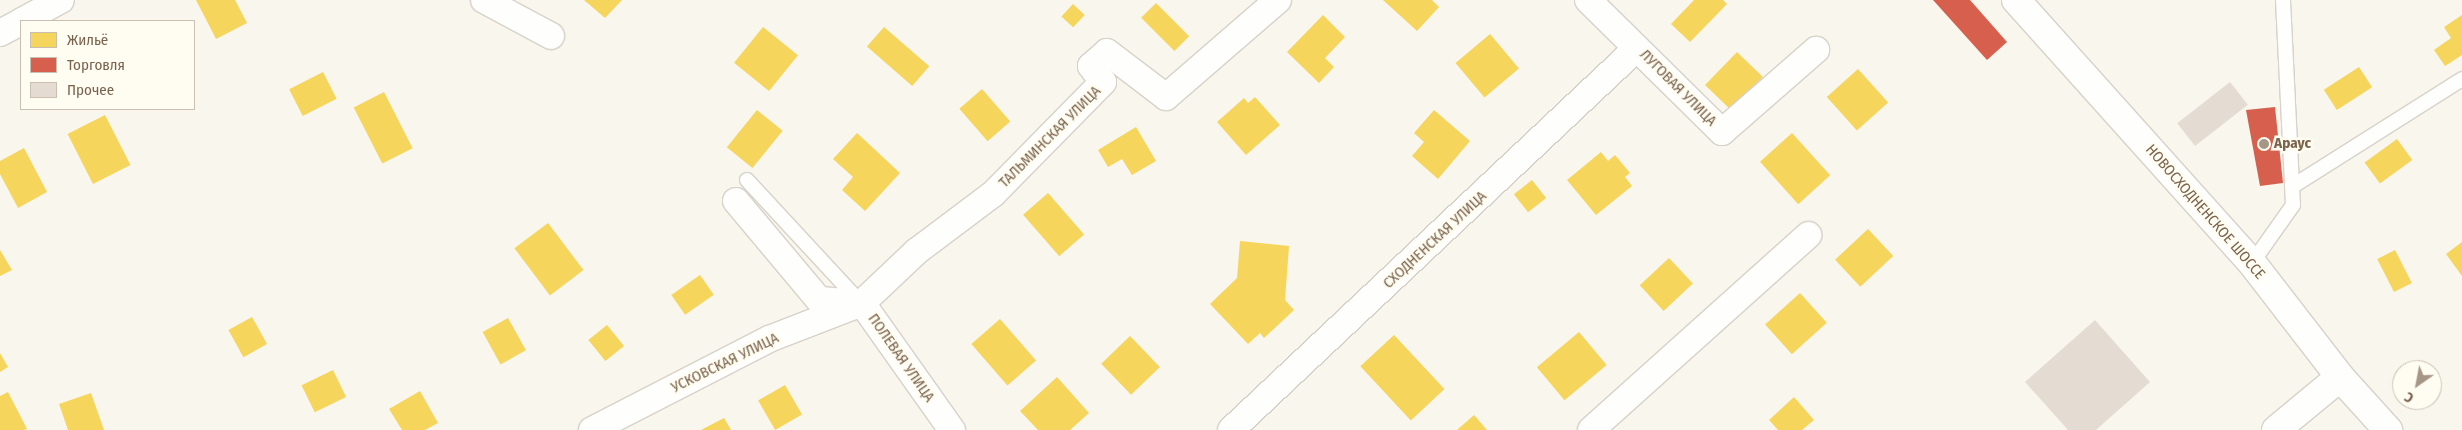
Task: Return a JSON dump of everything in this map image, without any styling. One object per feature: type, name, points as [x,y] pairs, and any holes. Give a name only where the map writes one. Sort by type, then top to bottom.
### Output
[{"type":"main road","name":"НОВОСХОДНЕНСКОЕ ШОССЕ","points":[[2016,0],[2252,263],[2340,377],[2388,430]]},
{"type":"main road","points":[[2276,430],[2340,377]]},
{"type":"street","points":[[24,20],[61,0]]},
{"type":"street","points":[[484,0],[550,36]]},
{"type":"street","name":"ТАЛЬМИНСКАЯ УЛИЦА","points":[[862,303],[917,251],[993,194],[1104,82],[1090,66],[1107,52],[1166,97],[1278,0]]},
{"type":"street","name":"ЛУГОВАЯ УЛИЦА","points":[[1588,0],[1722,132],[1816,50]]},
{"type":"street","points":[[0,33],[20,22]]},
{"type":"street","name":"СХОДНЕНСКАЯ УЛИЦА","points":[[1231,430],[1638,48]]},
{"type":"street","name":"ПОЛЕВАЯ УЛИЦА","points":[[741,191],[819,300],[862,303],[952,430]]},
{"type":"street","points":[[1591,430],[1808,235]]},
{"type":"street","name":"УСКОВСКАЯ УЛИЦА","points":[[592,430],[769,339],[862,303]]},
{"type":"lane","points":[[2252,263],[2293,205],[2294,186],[2283,0]]},
{"type":"lane","points":[[2294,186],[2462,79]]},
{"type":"building: Жильё","points":[[196,0],[235,0],[247,23],[216,39]]},
{"type":"building: Жильё","points":[[584,0],[622,0],[605,18]]},
{"type":"building: Жильё","points":[[1383,0],[1432,0],[1439,7],[1417,31]]},
{"type":"building: Жильё","points":[[1694,0],[1723,0],[1727,4],[1690,42],[1671,24]]},
{"type":"building: Жильё","points":[[1156,3],[1189,36],[1174,51],[1141,18]]},
{"type":"building: Жильё","points":[[1073,4],[1085,15],[1073,27],[1061,16]]},
{"type":"building: Жильё","points":[[1323,15],[1345,37],[1325,58],[1334,67],[1319,83],[1287,52]]},
{"type":"building: Жильё","points":[[2462,15],[2462,55],[2445,66],[2434,50],[2451,38],[2444,27]]},
{"type":"building: Жильё","points":[[763,27],[798,55],[769,91],[734,63]]},
{"type":"building: Жильё","points":[[884,27],[929,66],[912,86],[867,47]]},
{"type":"building: Жильё","points":[[1490,34],[1519,68],[1484,97],[1456,63]]},
{"type":"building: Жильё","points":[[1737,52],[1763,77],[1731,110],[1705,85]]},
{"type":"building: Жильё","points":[[2359,67],[2372,87],[2337,110],[2324,90]]},
{"type":"building: Жильё","points":[[1858,69],[1888,102],[1857,131],[1827,97]]},
{"type":"building: Жильё","points":[[323,72],[337,99],[303,116],[289,89]]},
{"type":"building: Жильё","points":[[982,89],[1010,121],[988,141],[959,109]]},
{"type":"building: Жильё","points":[[384,92],[413,148],[382,164],[354,107]]},
{"type":"building: Жильё","points":[[1255,97],[1280,125],[1246,155],[1217,122],[1244,98],[1248,103]]},
{"type":"building: Жильё","points":[[757,110],[783,131],[752,168],[727,147]]},
{"type":"building: Жильё","points":[[1434,110],[1470,141],[1438,179],[1412,156],[1424,142],[1414,133]]},
{"type":"building: Жильё","points":[[105,115],[130,165],[93,184],[68,134]]},
{"type":"building: Жильё","points":[[1136,127],[1156,161],[1132,175],[1122,159],[1108,167],[1098,150]]},
{"type":"building: Жильё","points":[[857,133],[900,173],[865,211],[842,190],[853,177],[833,159]]},
{"type":"building: Жильё","points":[[1792,133],[1830,175],[1798,204],[1760,162]]},
{"type":"building: Жильё","points":[[2397,139],[2412,160],[2380,184],[2365,163]]},
{"type":"building: Жильё","points":[[24,148],[47,192],[18,208],[0,174],[0,161]]},
{"type":"building: Жильё","points":[[1601,152],[1608,161],[1615,155],[1630,173],[1625,177],[1632,186],[1596,215],[1567,180]]},
{"type":"building: Жильё","points":[[1532,180],[1546,198],[1528,212],[1514,194]]},
{"type":"building: Жильё","points":[[1048,193],[1084,235],[1059,256],[1023,215]]},
{"type":"building: Жильё","points":[[548,223],[584,270],[550,295],[514,248]]},
{"type":"building: Жильё","points":[[1868,229],[1893,256],[1860,287],[1835,260]]},
{"type":"building: Жильё","points":[[1240,241],[1289,246],[1285,300],[1294,310],[1264,338],[1260,333],[1248,344],[1210,304],[1237,278]]},
{"type":"building: Жильё","points":[[2462,242],[2462,276],[2446,254]]},
{"type":"building: Жильё","points":[[0,250],[12,270],[0,276]]},
{"type":"building: Жильё","points":[[2395,250],[2412,283],[2394,292],[2377,259]]},
{"type":"building: Жильё","points":[[1669,258],[1693,284],[1664,311],[1640,285]]},
{"type":"building: Жильё","points":[[700,275],[714,295],[685,315],[671,295]]},
{"type":"building: Жильё","points":[[1800,293],[1827,323],[1792,354],[1765,324]]},
{"type":"building: Жильё","points":[[252,317],[267,344],[243,357],[228,330]]},
{"type":"building: Жильё","points":[[508,318],[526,350],[501,364],[483,332]]},
{"type":"building: Жильё","points":[[1000,319],[1036,361],[1007,385],[971,344]]},
{"type":"building: Жильё","points":[[607,325],[624,346],[605,361],[588,340]]},
{"type":"building: Жильё","points":[[1579,332],[1607,365],[1565,400],[1537,367]]},
{"type":"building: Жильё","points":[[1394,335],[1444,389],[1411,420],[1360,366]]},
{"type":"building: Жильё","points":[[1130,336],[1160,367],[1131,395],[1101,364]]},
{"type":"building: Жильё","points":[[0,353],[8,367],[0,372]]},
{"type":"building: Жильё","points":[[333,370],[346,397],[315,412],[302,385]]},
{"type":"building: Жильё","points":[[1057,377],[1089,413],[1070,430],[1038,430],[1020,411]]},
{"type":"building: Жильё","points":[[785,385],[802,414],[775,430],[758,401]]},
{"type":"building: Жильё","points":[[420,391],[438,423],[425,430],[402,430],[389,409]]},
{"type":"building: Жильё","points":[[8,392],[27,429],[0,430],[0,396]]},
{"type":"building: Жильё","points":[[91,393],[104,430],[68,430],[59,404]]},
{"type":"building: Жильё","points":[[1794,397],[1814,420],[1802,430],[1778,430],[1769,420]]},
{"type":"building: Жильё","points":[[1474,415],[1487,430],[1457,430]]},
{"type":"building: Жильё","points":[[724,418],[731,430],[701,430]]},
{"type":"building: Торговля","points":[[1933,0],[1970,0],[2007,42],[1987,60]]},
{"type":"building: Торговля","points":[[2275,107],[2283,183],[2260,186],[2246,110]]},
{"type":"building: Прочее","points":[[2230,82],[2248,105],[2195,146],[2177,123]]},
{"type":"building: Прочее","points":[[2095,320],[2150,382],[2096,430],[2068,430],[2025,382]]},
{"type":"place","name":"Араус","points":[[2264,144]]}]
